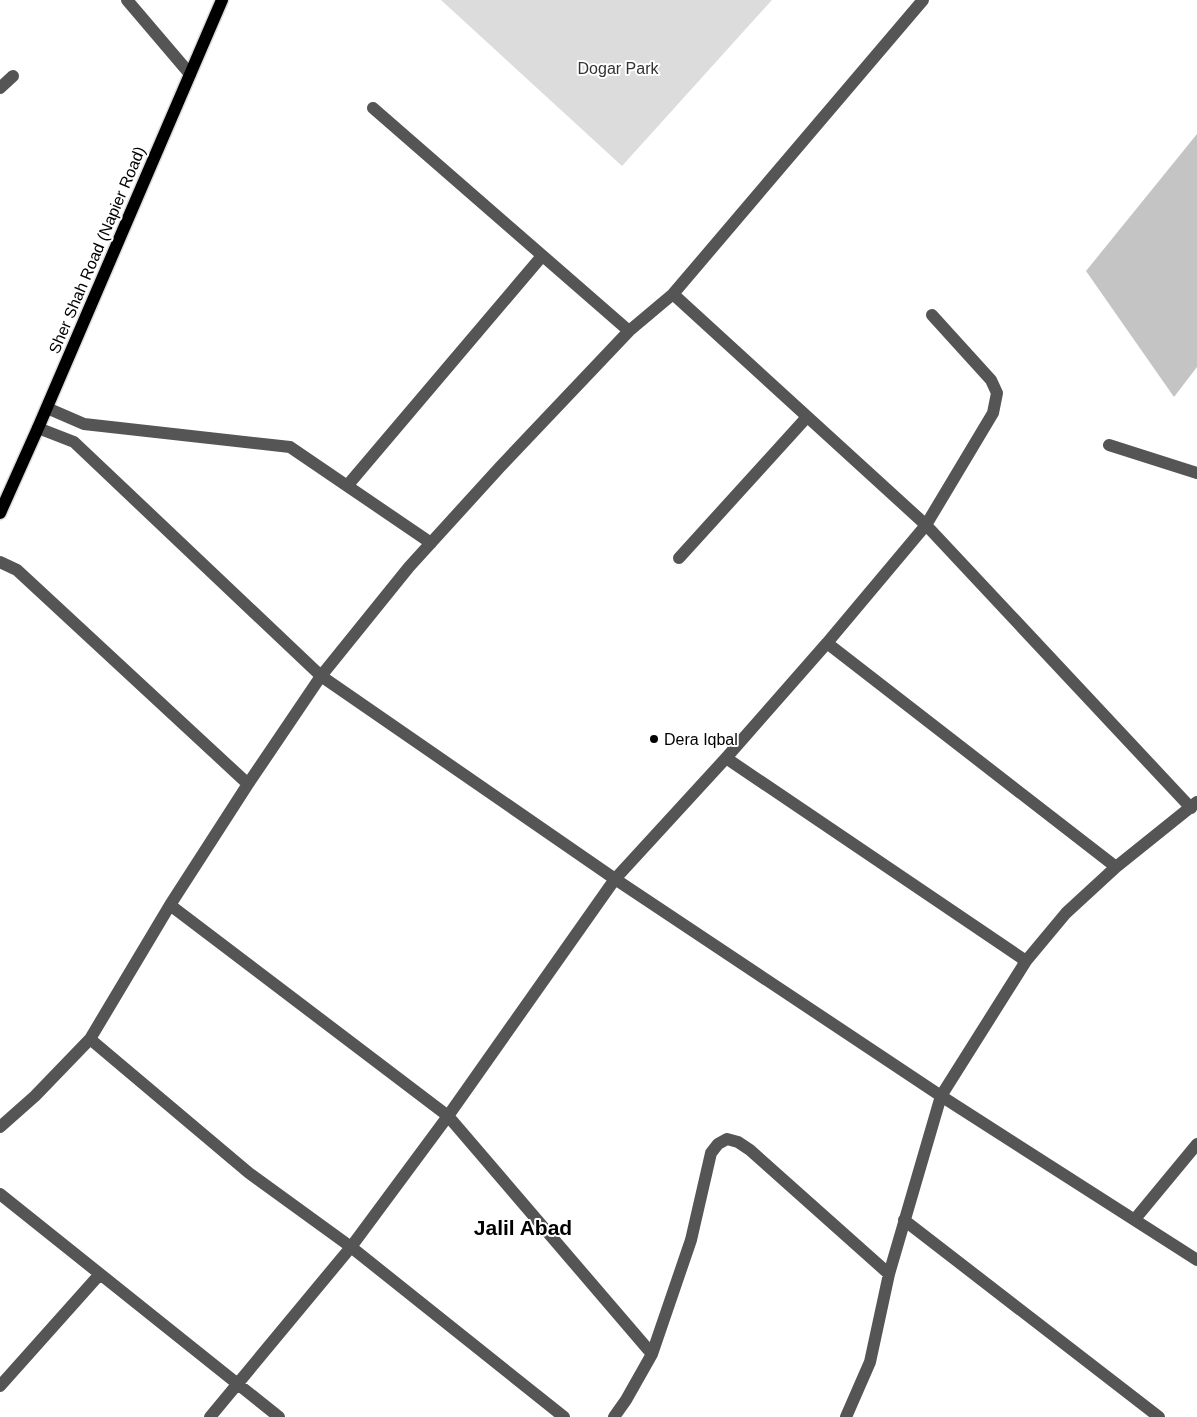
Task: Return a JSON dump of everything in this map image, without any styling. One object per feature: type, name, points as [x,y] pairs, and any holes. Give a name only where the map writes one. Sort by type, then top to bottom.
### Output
[{"type":"main road","name":"Sher Shah Road (Napier Road)","points":[[0,513],[222,0]]},
{"type":"street","points":[[127,0],[190,74]]},
{"type":"street","points":[[0,1127],[36,1096],[90,1039],[170,905],[321,676],[410,567],[500,467],[629,332],[673,294],[923,0]]},
{"type":"street","points":[[0,88],[13,76]]},
{"type":"street","points":[[373,108],[629,332]]},
{"type":"street","points":[[347,486],[542,256]]},
{"type":"street","points":[[673,294],[926,525],[1194,805],[1116,867],[1066,913],[1026,961],[941,1096],[889,1274],[870,1362],[846,1417]]},
{"type":"street","points":[[210,1417],[351,1247],[448,1116],[615,879],[726,758],[827,643],[926,525],[993,413],[997,393],[991,380],[932,315]]},
{"type":"street","points":[[47,408],[84,424],[290,447],[431,543]]},
{"type":"street","points":[[679,558],[807,417]]},
{"type":"street","points":[[38,428],[74,442],[321,676],[615,879],[941,1096],[1197,1260]]},
{"type":"street","points":[[1109,445],[1197,473]]},
{"type":"street","points":[[0,562],[17,570],[248,784]]},
{"type":"street","points":[[827,643],[1116,867]]},
{"type":"street","points":[[726,758],[1026,961]]},
{"type":"street","points":[[170,905],[448,1116],[652,1354]]},
{"type":"street","points":[[90,1039],[249,1173],[351,1247],[564,1417]]},
{"type":"street","points":[[614,1417],[652,1354],[691,1240],[711,1153],[718,1144],[727,1139],[738,1142],[750,1150],[889,1274]]},
{"type":"street","points":[[1135,1219],[1197,1144]]},
{"type":"street","points":[[0,1194],[279,1417]]},
{"type":"street","points":[[904,1220],[1159,1417]]},
{"type":"street","points":[[0,1386],[100,1274]]},
{"type":"green space","name":"Dogar Park","points":[[441,0],[772,0],[622,166]]},
{"type":"building","points":[[1197,134],[1197,367],[1174,397],[1086,271]]},
{"type":"place","name":"Dera Iqbal","points":[[654,739]]},
{"type":"district","name":"Jalil Abad","points":[[523,1227]]}]
